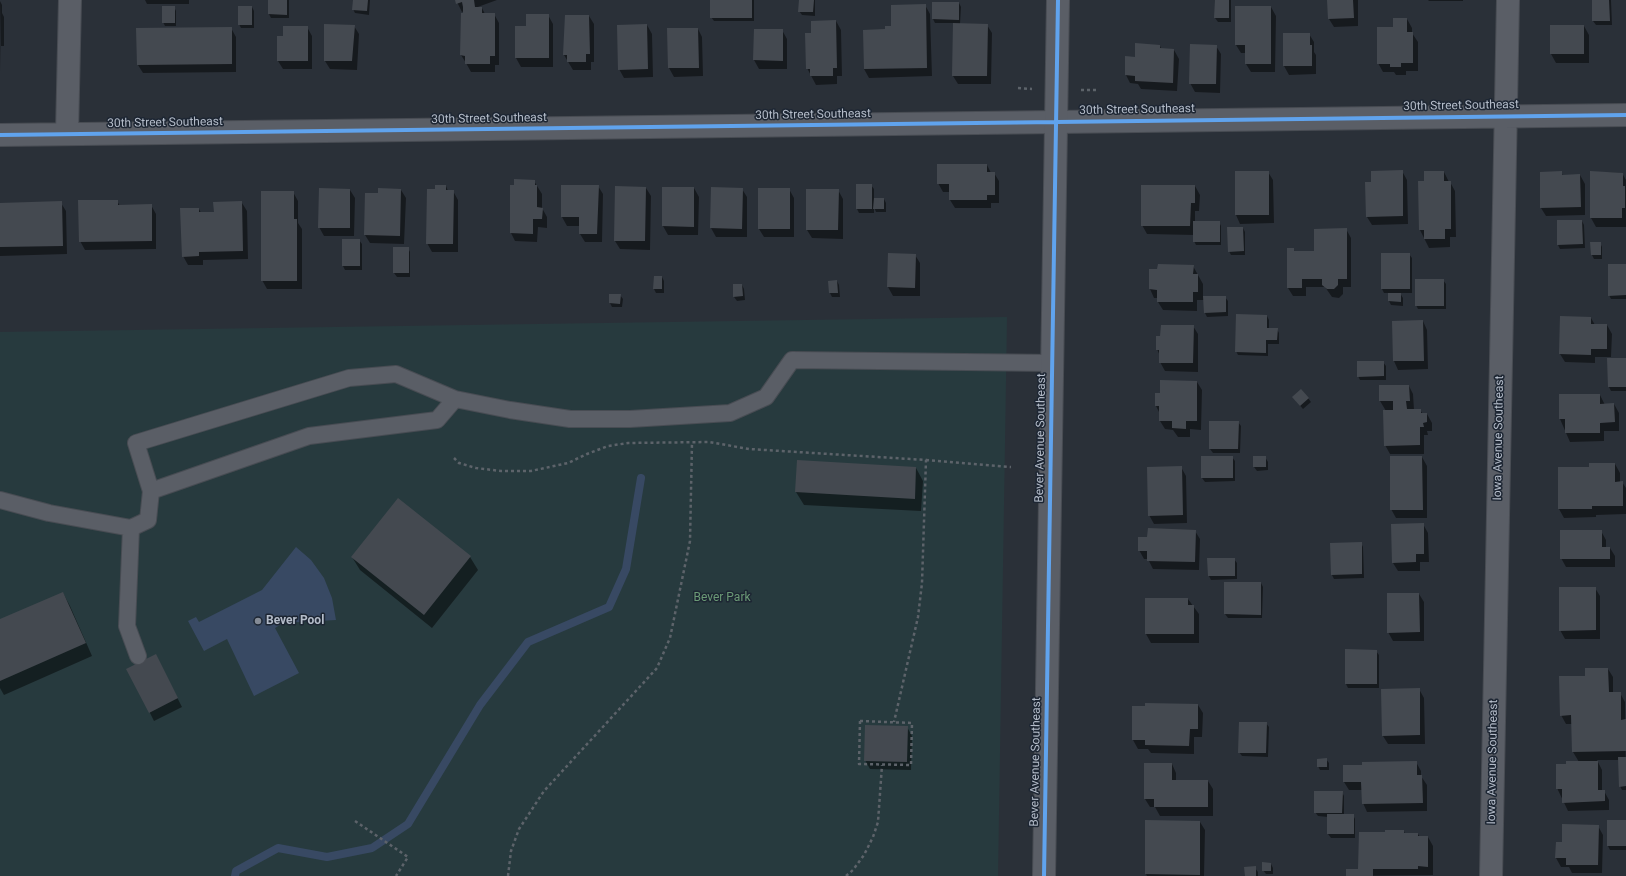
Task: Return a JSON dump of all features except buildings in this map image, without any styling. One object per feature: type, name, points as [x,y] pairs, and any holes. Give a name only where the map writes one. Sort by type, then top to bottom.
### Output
[{"type":"street","points":[[67,134],[70,0]]},
{"type":"street","name":"Bever Avenue Southeast","points":[[1044,876],[1058,0]]},
{"type":"street","name":"Iowa Avenue Southeast","points":[[1491,876],[1508,0]]},
{"type":"street","name":"30th Street Southeast","points":[[0,135],[1506,115],[1626,115]]},
{"type":"lane","points":[[0,500],[49,513],[131,528],[148,520],[151,491],[136,443],[349,378],[396,374],[454,399],[510,410],[570,419],[637,419],[730,413],[766,397],[792,360],[1052,363]]},
{"type":"lane","points":[[151,491],[309,436],[437,420],[454,399]]},
{"type":"lane","points":[[131,528],[127,626],[138,656]]},
{"type":"path","points":[[1018,88],[1038,89]]},
{"type":"path","points":[[1074,90],[1097,90]]},
{"type":"path","points":[[508,876],[511,850],[519,829],[544,791],[657,668],[670,638],[690,542],[692,442]]},
{"type":"path","points":[[454,458],[459,463],[476,468],[501,472],[531,471],[568,463],[608,446],[628,444],[709,442],[749,449],[1011,467]]},
{"type":"path","points":[[894,722],[918,617],[922,583],[926,460]]},
{"type":"path","points":[[860,721],[894,722],[912,722],[911,765],[859,764],[860,721]]},
{"type":"path","points":[[846,876],[853,870],[864,855],[873,838],[878,822],[882,765]]},
{"type":"path","points":[[356,821],[408,857],[396,876]]},
{"type":"green space","name":"Bever Park","points":[[1007,317],[998,876],[0,876],[0,332]]},
{"type":"water","name":"Bever Pool","points":[[296,547],[311,560],[324,578],[332,598],[336,620],[283,623],[275,628],[299,673],[254,696],[227,639],[204,651],[188,621],[196,617],[199,622],[262,590]]},
{"type":"waterway","points":[[235,876],[236,871],[278,848],[327,857],[372,848],[408,824],[480,705],[528,642],[609,607],[626,569],[641,478]]},
{"type":"cycle path","points":[[1044,876],[1058,0]]},
{"type":"cycle path","points":[[0,135],[1626,115]]},
{"type":"place","name":"Bever Pool","points":[[258,621]]}]
